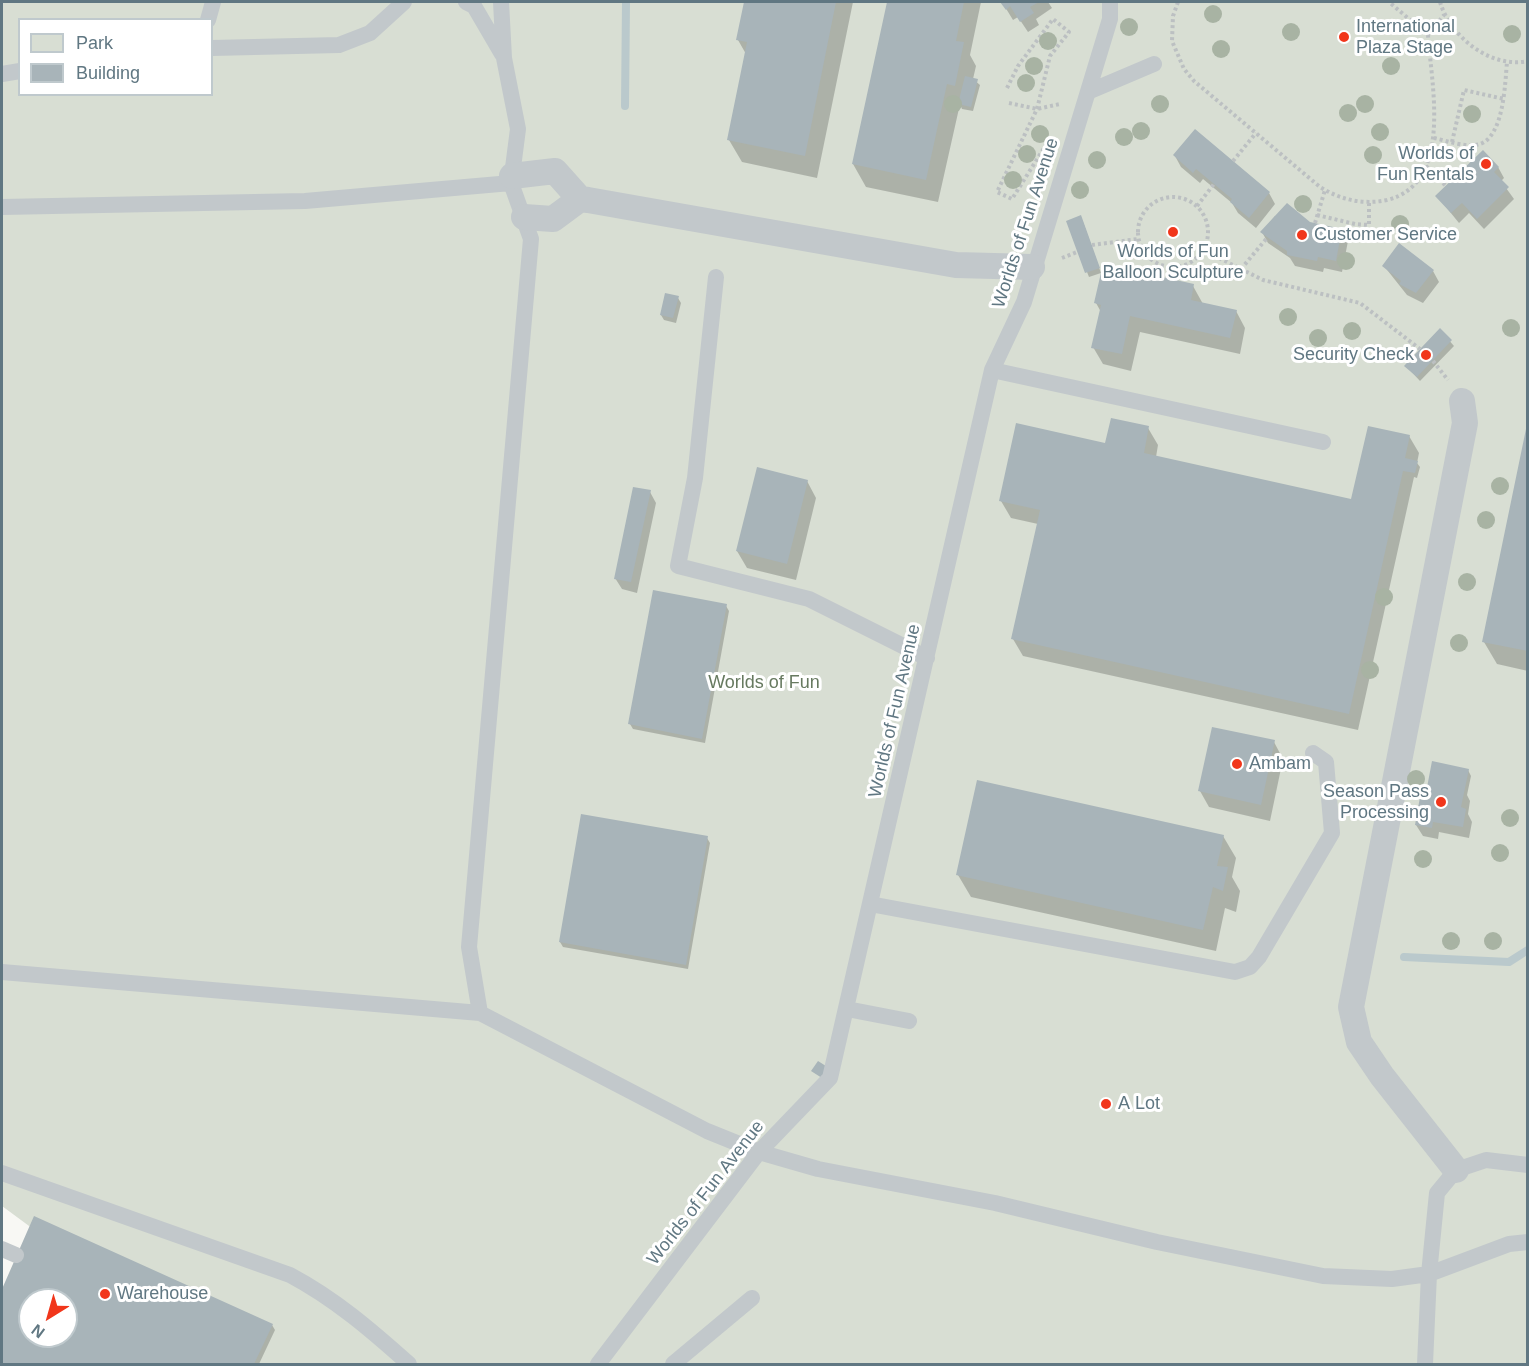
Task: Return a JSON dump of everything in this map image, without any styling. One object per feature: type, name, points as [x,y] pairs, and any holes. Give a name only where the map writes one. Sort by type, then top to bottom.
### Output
[{"type":"street","points":[[511,179],[555,171],[580,199],[956,265],[1032,267]]},
{"type":"street","points":[[524,217],[553,219],[580,199]]},
{"type":"street","points":[[1456,1170],[1382,1076],[1359,1042],[1351,1007],[1465,423],[1462,401]]},
{"type":"lane","points":[[209,18],[213,2]]},
{"type":"lane","points":[[213,48],[339,45],[370,33],[404,2]]},
{"type":"lane","points":[[466,2],[474,6],[504,58]]},
{"type":"lane","points":[[480,1013],[469,946],[531,239],[511,179],[518,129],[504,58],[501,2]]},
{"type":"lane","name":"Worlds of Fun Avenue","points":[[598,1365],[759,1152],[830,1078],[992,370],[1024,302],[1032,267],[1110,19],[1110,2]]},
{"type":"lane","points":[[1088,92],[1154,64]]},
{"type":"lane","points":[[2,74],[18,71]]},
{"type":"lane","points":[[2,207],[305,201],[511,179]]},
{"type":"lane","points":[[716,277],[696,478],[678,566],[809,599],[927,657]]},
{"type":"lane","points":[[992,370],[1323,442]]},
{"type":"lane","points":[[870,904],[1236,972],[1250,967],[1259,957],[1332,833],[1326,762],[1313,753]]},
{"type":"lane","points":[[2,972],[480,1013],[706,1131],[759,1152],[818,1168],[996,1203],[1157,1242],[1323,1276],[1392,1278],[1429,1274],[1509,1244],[1527,1242]]},
{"type":"lane","points":[[847,1009],[909,1021]]},
{"type":"lane","points":[[1425,1365],[1429,1274],[1437,1193],[1456,1170],[1486,1160],[1527,1165]]},
{"type":"lane","points":[[2,1173],[290,1275],[323,1293],[354,1315],[410,1365]]},
{"type":"lane","points":[[673,1365],[752,1298]]},
{"type":"path","points":[[1178,2],[1173,16],[1172,41],[1184,69],[1194,81],[1325,190],[1342,198],[1369,202],[1401,194],[1426,166],[1434,138],[1428,35],[1444,15]]},
{"type":"path","points":[[1389,2],[1428,35]]},
{"type":"path","points":[[1440,2],[1444,15],[1472,46],[1507,62],[1527,61]]},
{"type":"path","points":[[1007,88],[1018,66],[1053,19],[1069,32],[1050,56],[1037,109],[997,192],[1012,199],[1049,140],[1060,131],[1079,123]]},
{"type":"path","points":[[1434,138],[1473,145],[1482,144],[1492,136],[1504,99],[1507,62]]},
{"type":"path","points":[[1452,141],[1464,90],[1504,99]]},
{"type":"path","points":[[1009,103],[1037,109],[1054,107],[1069,100]]},
{"type":"path","points":[[1233,162],[1256,133]]},
{"type":"path","points":[[1426,166],[1446,186]]},
{"type":"path","points":[[1197,206],[1214,184]]},
{"type":"path","points":[[1315,224],[1325,190]]},
{"type":"path","points":[[1164,198],[1181,198],[1197,206],[1207,222],[1207,243],[1203,250],[1197,259],[1179,267],[1160,265],[1146,255],[1138,239],[1139,221],[1149,207],[1164,198]]},
{"type":"path","points":[[1317,215],[1355,225],[1369,225],[1369,202]]},
{"type":"path","points":[[1241,269],[1267,238]]},
{"type":"path","points":[[1092,245],[1138,239]]},
{"type":"path","points":[[1203,250],[1263,280],[1360,303],[1420,349]]},
{"type":"green space","name":"Worlds of Fun","points":[[2,2],[1527,2],[1527,1364],[216,1364],[2,1206]]},
{"type":"building","points":[[744,2],[836,2],[805,156],[727,140],[747,42],[736,40]]},
{"type":"building","points":[[887,2],[964,2],[956,41],[964,42],[955,86],[947,84],[926,180],[852,164]]},
{"type":"building","points":[[1000,2],[1039,2],[1030,7],[1034,13],[1020,22],[1010,6],[1006,10]]},
{"type":"building","points":[[965,76],[978,79],[971,107],[958,104]]},
{"type":"building","points":[[1195,129],[1270,192],[1249,218],[1230,202],[1232,199],[1196,169],[1193,173],[1173,155]]},
{"type":"building","points":[[1483,150],[1499,167],[1494,172],[1509,187],[1477,219],[1462,203],[1451,213],[1435,196]]},
{"type":"building","name":"Customer Service","points":[[1287,203],[1310,222],[1342,229],[1336,261],[1318,257],[1317,261],[1287,255],[1287,251],[1260,232]]},
{"type":"building","points":[[1081,215],[1100,268],[1085,273],[1066,221]]},
{"type":"building","points":[[1399,243],[1434,270],[1416,293],[1399,284],[1401,281],[1382,266]]},
{"type":"building","points":[[1103,264],[1194,284],[1191,300],[1237,310],[1230,338],[1130,316],[1122,354],[1091,348],[1101,305],[1094,303]]},
{"type":"building","points":[[665,293],[679,296],[673,318],[660,315]]},
{"type":"building","name":"Security Check","points":[[1440,328],[1452,340],[1417,377],[1404,366]]},
{"type":"building","points":[[1111,418],[1149,426],[1144,453],[1351,499],[1368,426],[1410,435],[1405,458],[1418,461],[1415,473],[1403,471],[1349,714],[1011,639],[1040,510],[999,501],[1016,423],[1105,443]]},
{"type":"building","points":[[1526,429],[1528,429],[1528,651],[1482,642]]},
{"type":"building","points":[[757,467],[808,480],[787,564],[736,551]]},
{"type":"building","points":[[633,487],[651,490],[631,582],[614,579]]},
{"type":"building","points":[[653,590],[727,604],[702,739],[628,724]]},
{"type":"building","name":"Ambam","points":[[1212,727],[1275,740],[1261,805],[1198,791]]},
{"type":"building","name":"Season Pass Processing","points":[[1432,761],[1469,769],[1461,807],[1466,809],[1463,827],[1433,822],[1432,828],[1415,825],[1420,797],[1425,798]]},
{"type":"building","points":[[977,780],[1224,835],[1217,866],[1228,867],[1223,891],[1213,887],[1203,930],[956,875]]},
{"type":"building","points":[[581,814],[708,836],[686,965],[559,942]]},
{"type":"building","points":[[818,1061],[829,1068],[822,1078],[811,1071]]},
{"type":"building","name":"Warehouse","points":[[34,1216],[273,1324],[254,1364],[2,1364],[2,1289]]},
{"type":"waterway","points":[[625,106],[626,2]]},
{"type":"waterway","points":[[1404,957],[1509,962],[1528,950]]},
{"type":"place","name":"International Plaza Stage","points":[[1344,37]]},
{"type":"place","name":"Worlds of Fun Rentals","points":[[1486,164]]},
{"type":"place","name":"Worlds of Fun Balloon Sculpture","points":[[1173,232]]},
{"type":"place","name":"Customer Service","points":[[1302,235]]},
{"type":"place","name":"Security Check","points":[[1426,355]]},
{"type":"place","name":"Ambam","points":[[1237,764]]},
{"type":"place","name":"Season Pass Processing","points":[[1441,802]]},
{"type":"place","name":"A Lot","points":[[1106,1104]]},
{"type":"place","name":"Warehouse","points":[[105,1294]]}]
